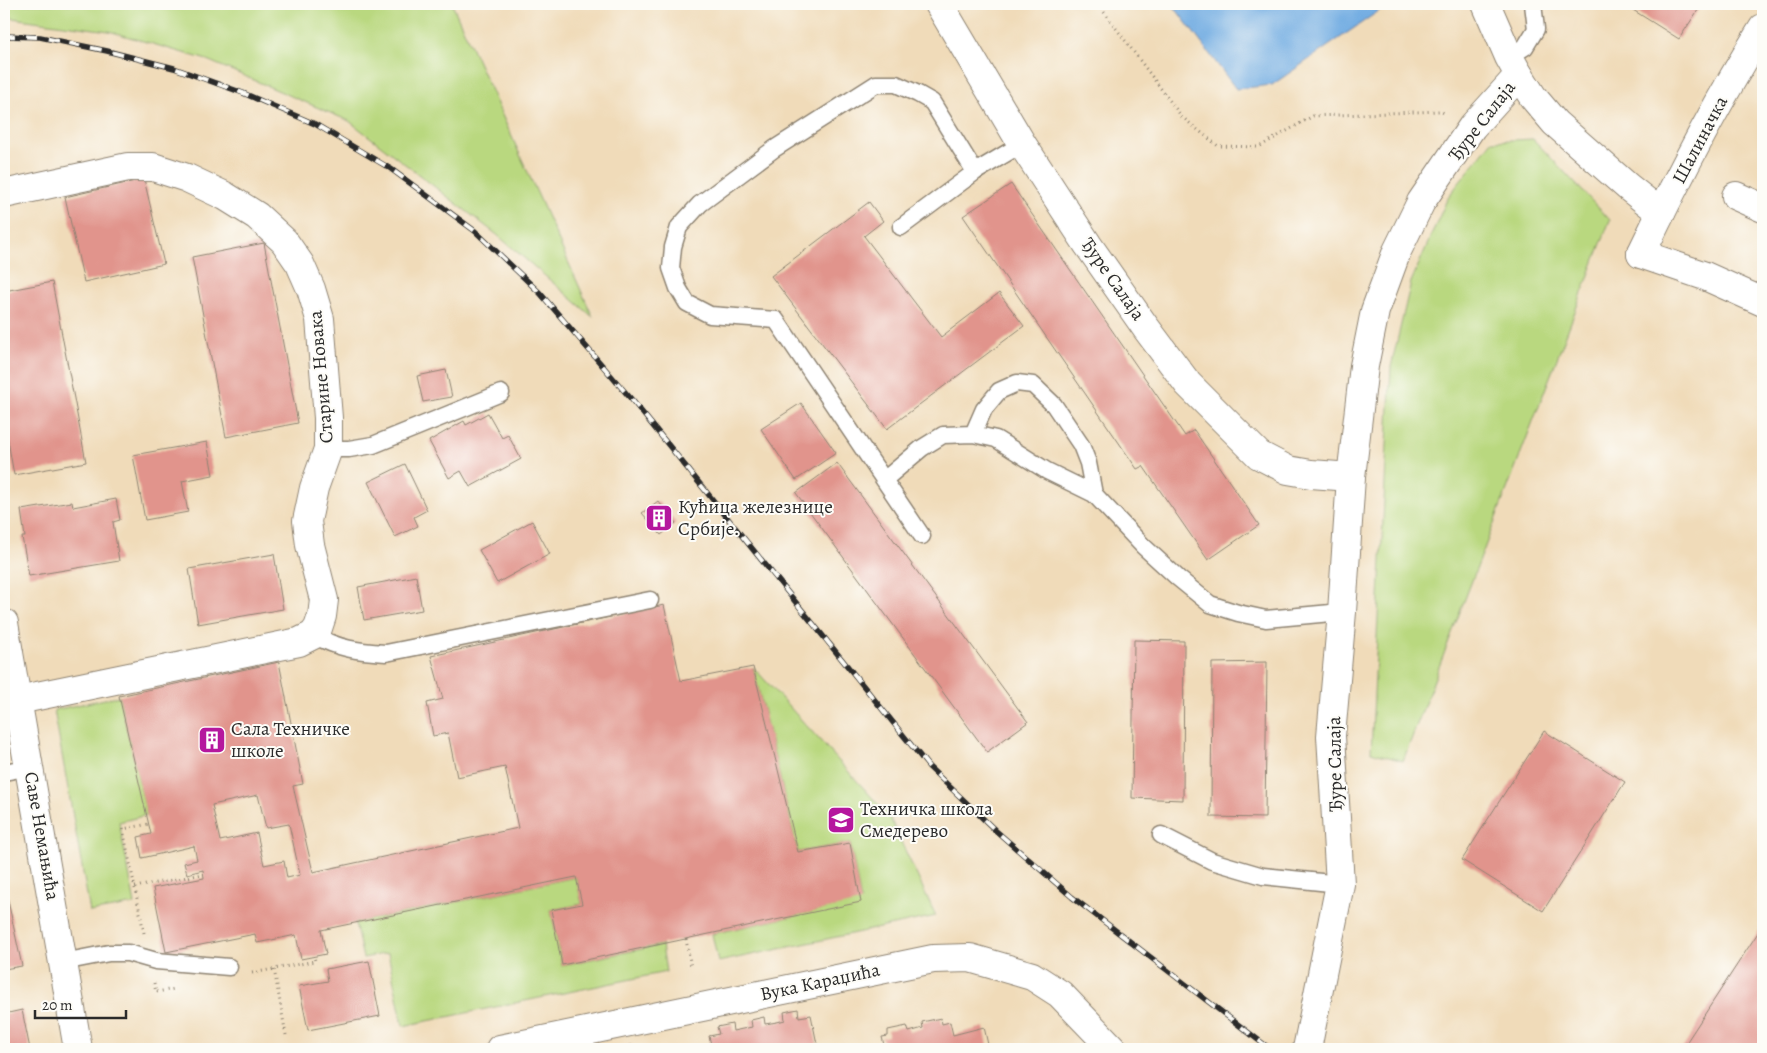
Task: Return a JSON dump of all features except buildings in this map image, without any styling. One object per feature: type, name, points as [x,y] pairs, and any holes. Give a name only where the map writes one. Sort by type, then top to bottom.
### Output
[{"type":"street","name":"Ђуре Салаја","points":[[939,4],[1022,144],[1088,245],[1188,384],[1259,455],[1288,470],[1351,477]]},
{"type":"street","name":"Ђуре Салаја","points":[[1486,4],[1514,66],[1533,98],[1556,123],[1628,187],[1661,213]]},
{"type":"street","name":"Шалиначка","points":[[1763,28],[1740,66],[1641,254],[1705,276],[1763,302]]},
{"type":"street","name":"Ђуре Салаја","points":[[1307,1049],[1340,884],[1331,736],[1351,477],[1364,366],[1375,311],[1397,251],[1421,202],[1514,66]]},
{"type":"street","name":"Старине Новака","points":[[4,194],[128,167],[153,167],[187,178],[225,196],[257,216],[284,241],[300,264],[311,289],[320,319],[328,418],[328,449],[314,488],[307,521],[310,545],[324,600],[322,616],[318,628],[313,635]]},
{"type":"street","points":[[1736,196],[1763,208]]},
{"type":"street","name":"Саве Немањића","points":[[4,623],[6,654],[18,700],[17,770],[63,962],[78,1049]]},
{"type":"street","points":[[18,700],[299,642],[313,635]]},
{"type":"street","name":"Вука Караџића","points":[[500,1049],[933,959],[970,958],[1032,976],[1060,994],[1113,1049]]},
{"type":"lane","points":[[1514,66],[1536,29],[1533,4]]},
{"type":"lane","points":[[922,536],[776,320],[710,315],[687,303],[678,288],[671,268],[679,227],[700,204],[774,149],[876,84],[896,84],[932,102],[975,172]]},
{"type":"lane","points":[[902,227],[975,172],[1022,144]]},
{"type":"lane","points":[[973,434],[984,409],[999,391],[1017,383],[1033,385],[1054,404],[1081,445],[1088,463],[1094,494]]},
{"type":"lane","points":[[328,449],[349,449],[373,445],[501,393]]},
{"type":"lane","points":[[884,480],[922,448],[943,435],[973,434],[996,439],[1047,471],[1094,494],[1143,546],[1210,604],[1266,619],[1342,612]]},
{"type":"lane","points":[[313,635],[332,645],[357,651],[386,653],[650,600]]},
{"type":"lane","points":[[1160,835],[1212,861],[1263,876],[1340,884]]},
{"type":"lane","points":[[63,962],[108,952],[128,953],[156,961],[229,967]]},
{"type":"path","points":[[1098,4],[1182,117],[1218,146],[1259,147],[1313,116],[1440,111],[1472,127]]},
{"type":"path","points":[[144,935],[122,829],[149,824]]},
{"type":"path","points":[[134,888],[203,874]]},
{"type":"path","points":[[686,939],[691,967]]},
{"type":"path","points":[[247,975],[315,961],[314,956]]},
{"type":"path","points":[[274,969],[286,1036]]},
{"type":"path","points":[[154,983],[156,992],[183,987]]},
{"type":"green space","points":[[452,4],[593,317],[496,234],[349,121],[207,60],[109,31],[4,17],[4,5]]},
{"type":"green space","points":[[1533,139],[1610,220],[1403,761],[1371,752],[1391,367],[1411,282],[1448,197],[1492,141]]},
{"type":"green space","points":[[753,667],[889,816],[936,916],[718,962],[712,934],[861,901],[850,843],[798,852]]},
{"type":"green space","points":[[119,696],[147,815],[119,822],[135,904],[90,912],[54,710]]},
{"type":"green space","points":[[576,877],[582,904],[551,910],[562,965],[662,945],[666,972],[403,1026],[388,953],[363,958],[355,923]]},
{"type":"water","points":[[1172,4],[1389,4],[1272,85],[1236,89]]},
{"type":"railway","points":[[4,36],[40,37],[107,51],[174,68],[243,93],[315,124],[391,169],[475,231],[540,293],[632,400],[929,767],[995,830],[1072,897],[1270,1049]]},
{"type":"place","name":"Кућица железнице Србије.","points":[[659,518]]},
{"type":"place","name":"Сала Техничке школе","points":[[212,740]]},
{"type":"place","name":"Техничка школа Смедерево","points":[[841,820]]}]
